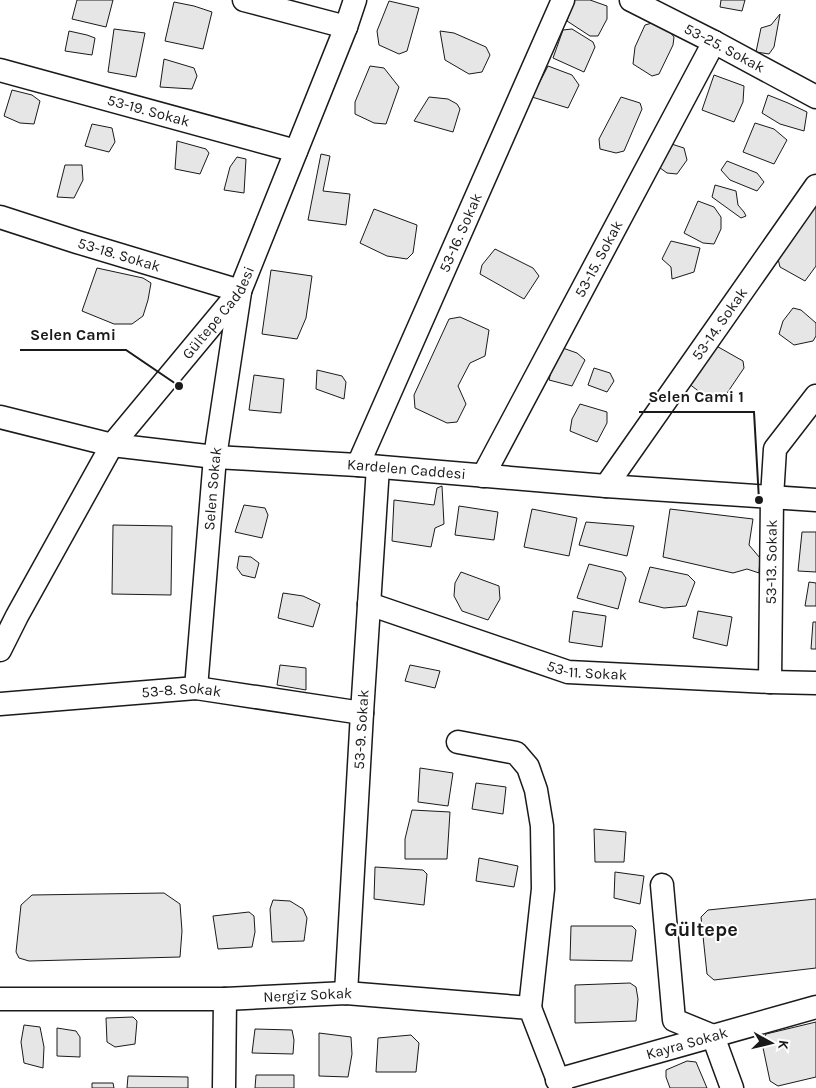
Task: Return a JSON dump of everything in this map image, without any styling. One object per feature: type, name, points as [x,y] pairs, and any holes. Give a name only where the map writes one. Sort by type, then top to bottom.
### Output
[{"type":"street","points":[[244,0],[346,27]]},
{"type":"street","name":"Gültepe Caddesi","points":[[0,650],[112,444],[240,291],[346,27],[355,0]]},
{"type":"street","name":"53-16. Sokak","points":[[368,466],[563,0]]},
{"type":"street","name":"53-25. Sokak","points":[[631,0],[816,96]]},
{"type":"street","name":"53-15. Sokak","points":[[482,476],[714,42]]},
{"type":"street","name":"53-19. Sokak","points":[[0,70],[296,151]]},
{"type":"street","name":"53-14. Sokak","points":[[606,486],[816,186]]},
{"type":"street","name":"53-18. Sokak","points":[[0,216],[77,242],[240,291]]},
{"type":"street","name":"Selen Sokak","points":[[196,688],[215,457],[240,291]]},
{"type":"street","name":"53-13. Sokak","points":[[770,682],[772,497],[775,450],[816,396]]},
{"type":"street","name":"Kardelen Caddesi","points":[[0,417],[112,444],[215,457],[368,466],[606,486],[816,500]]},
{"type":"street","name":"53-9. Sokak","points":[[346,993],[369,604],[368,466]]},
{"type":"street","name":"53-11. Sokak","points":[[369,604],[568,672],[816,683]]},
{"type":"street","name":"53-8. Sokak","points":[[0,704],[196,688],[362,713]]},
{"type":"street","points":[[458,742],[516,752],[528,767],[536,790],[542,826],[543,889],[530,1008],[559,1084]]},
{"type":"street","points":[[662,885],[674,1020],[714,1036],[732,1088]]},
{"type":"street","name":"Nergiz Sokak","points":[[0,999],[225,999],[346,993],[530,1008]]},
{"type":"street","points":[[224,1088],[225,999]]},
{"type":"street","name":"Kayra Sokak","points":[[559,1084],[714,1036],[816,1008]]},
{"type":"building","points":[[77,0],[113,0],[106,27],[72,19]]},
{"type":"building","points":[[574,0],[590,0],[607,6],[607,19],[598,36],[590,36],[567,21]]},
{"type":"building","points":[[721,0],[745,0],[742,11],[720,7]]},
{"type":"building","points":[[389,1],[419,8],[407,51],[399,54],[379,45],[377,31]]},
{"type":"building","points":[[174,2],[212,12],[203,49],[165,41]]},
{"type":"building","points":[[780,14],[774,47],[769,54],[756,52],[761,28],[771,25]]},
{"type":"building","points":[[652,23],[670,32],[674,37],[673,45],[659,74],[652,76],[633,64],[635,47],[645,25]]},
{"type":"building","points":[[114,29],[145,33],[136,77],[108,72]]},
{"type":"building","points":[[572,29],[593,42],[595,47],[584,72],[553,58],[563,30]]},
{"type":"building","points":[[69,31],[95,38],[92,55],[65,51]]},
{"type":"building","points":[[440,31],[454,33],[486,47],[490,55],[482,72],[469,74],[445,60]]},
{"type":"building","points":[[164,59],[194,68],[197,76],[192,89],[160,87]]},
{"type":"building","points":[[370,66],[384,68],[399,87],[386,124],[374,123],[355,114],[355,102]]},
{"type":"building","points":[[548,66],[572,75],[579,85],[568,108],[532,97]]},
{"type":"building","points":[[714,75],[744,86],[743,102],[734,122],[702,110]]},
{"type":"building","points":[[12,90],[32,95],[40,101],[34,124],[20,123],[4,116]]},
{"type":"building","points":[[768,95],[807,112],[804,131],[780,124],[762,113]]},
{"type":"building","points":[[429,97],[448,99],[457,104],[460,109],[453,132],[414,121]]},
{"type":"building","points":[[621,97],[640,103],[642,109],[624,151],[616,153],[600,149],[599,139]]},
{"type":"building","points":[[755,123],[774,129],[787,140],[774,164],[743,152]]},
{"type":"building","points":[[92,124],[112,128],[115,142],[109,152],[85,146]]},
{"type":"building","points":[[177,141],[206,149],[209,153],[200,174],[175,169]]},
{"type":"building","points":[[662,141],[684,148],[687,160],[677,174],[667,173],[652,162]]},
{"type":"building","points":[[321,154],[330,156],[323,191],[350,194],[346,225],[308,220]]},
{"type":"building","points":[[237,157],[246,159],[244,193],[224,190],[230,167]]},
{"type":"building","points":[[727,161],[757,173],[764,182],[757,191],[730,180],[721,170]]},
{"type":"building","points":[[65,165],[82,165],[83,180],[74,198],[57,197]]},
{"type":"building","points":[[715,185],[736,191],[738,205],[746,216],[741,218],[712,197]]},
{"type":"building","points":[[816,194],[816,266],[805,281],[780,267],[778,259]]},
{"type":"building","points":[[698,201],[714,207],[721,217],[721,229],[714,244],[703,243],[684,233]]},
{"type":"building","points":[[374,209],[417,225],[413,253],[407,259],[387,256],[360,243]]},
{"type":"building","points":[[671,241],[700,248],[694,272],[672,279],[671,267],[662,259]]},
{"type":"building","points":[[495,249],[533,268],[539,276],[524,299],[480,274],[482,265]]},
{"type":"building","points":[[97,268],[143,278],[151,283],[143,316],[132,324],[114,324],[82,311]]},
{"type":"building","points":[[271,270],[312,276],[306,318],[297,339],[262,334]]},
{"type":"building","points":[[793,308],[801,310],[816,323],[816,336],[813,341],[794,345],[779,334],[783,321]]},
{"type":"building","points":[[460,317],[489,330],[485,356],[470,363],[458,386],[466,404],[457,422],[447,423],[415,408],[414,395],[449,319]]},
{"type":"building","points":[[713,344],[743,361],[744,368],[721,402],[710,400],[688,383]]},
{"type":"building","points":[[557,346],[577,353],[585,360],[572,386],[549,380]]},
{"type":"building","points":[[594,368],[610,373],[614,381],[607,392],[588,385]]},
{"type":"building","points":[[317,370],[342,376],[346,382],[344,399],[316,389]]},
{"type":"building","points":[[254,375],[284,379],[281,413],[249,410]]},
{"type":"building","points":[[580,404],[607,412],[607,423],[597,442],[570,431],[572,419]]},
{"type":"building","points":[[442,486],[444,524],[435,528],[431,547],[392,541],[394,500],[434,505],[437,488]]},
{"type":"building","points":[[244,505],[265,508],[268,515],[262,538],[235,532]]},
{"type":"building","points":[[459,506],[498,512],[494,540],[455,535]]},
{"type":"building","points":[[532,509],[577,518],[569,556],[524,547]]},
{"type":"building","points":[[670,509],[753,519],[749,545],[760,558],[759,573],[747,569],[733,573],[663,557]]},
{"type":"building","points":[[586,522],[634,526],[627,556],[579,545]]},
{"type":"building","points":[[113,525],[172,526],[171,595],[112,594]]},
{"type":"building","points":[[802,532],[816,532],[816,572],[798,571]]},
{"type":"building","points":[[239,556],[251,557],[259,563],[255,578],[242,575],[237,568]]},
{"type":"building","points":[[589,564],[622,572],[626,578],[618,609],[577,598]]},
{"type":"building","points":[[650,567],[688,575],[695,582],[686,606],[664,608],[639,602]]},
{"type":"building","points":[[461,572],[499,586],[500,599],[488,620],[462,611],[454,596],[455,583]]},
{"type":"building","points":[[809,582],[816,583],[816,606],[805,606]]},
{"type":"building","points":[[283,593],[303,596],[320,604],[313,627],[278,618]]},
{"type":"building","points":[[573,611],[606,616],[602,647],[569,642]]},
{"type":"building","points":[[698,611],[732,617],[727,646],[693,638]]},
{"type":"building","points":[[813,622],[816,622],[816,649],[811,649]]},
{"type":"building","points":[[280,665],[306,668],[306,690],[277,685]]},
{"type":"building","points":[[410,665],[440,671],[435,688],[405,681]]},
{"type":"building","points":[[420,768],[453,773],[448,806],[418,802]]},
{"type":"building","points":[[476,783],[506,787],[503,814],[472,809]]},
{"type":"building","points":[[412,810],[450,812],[447,859],[405,859],[405,839]]},
{"type":"building","points":[[594,829],[626,832],[624,862],[595,862]]},
{"type":"building","points":[[479,858],[518,866],[514,887],[476,881]]},
{"type":"building","points":[[375,867],[423,870],[427,874],[424,905],[374,899]]},
{"type":"building","points":[[615,872],[644,876],[640,904],[614,898]]},
{"type":"building","points":[[164,893],[180,904],[182,931],[180,957],[29,961],[19,958],[16,952],[21,905],[32,895]]},
{"type":"building","points":[[816,899],[816,968],[714,980],[707,974],[701,917],[708,910]]},
{"type":"building","points":[[273,900],[290,901],[303,909],[307,918],[304,941],[272,942],[270,909]]},
{"type":"building","points":[[249,912],[254,916],[255,932],[252,947],[218,949],[213,916]]},
{"type":"building","points":[[571,926],[632,926],[636,930],[632,961],[570,960]]},
{"type":"building","points":[[630,983],[636,987],[638,999],[636,1021],[575,1023],[575,985]]},
{"type":"building","points":[[133,1017],[137,1021],[135,1044],[115,1047],[107,1042],[106,1018]]},
{"type":"building","points":[[816,1022],[816,1077],[778,1086],[770,1081],[762,1043],[766,1034]]},
{"type":"building","points":[[24,1025],[40,1027],[44,1047],[43,1068],[24,1063],[21,1042]]},
{"type":"building","points":[[57,1028],[76,1031],[80,1037],[80,1057],[57,1056]]},
{"type":"building","points":[[255,1029],[292,1030],[294,1040],[293,1054],[252,1053]]},
{"type":"building","points":[[319,1033],[351,1037],[352,1054],[348,1077],[319,1076]]},
{"type":"building","points":[[411,1035],[419,1043],[416,1072],[376,1072],[378,1038]]},
{"type":"building","points":[[687,1061],[696,1062],[707,1088],[670,1088],[666,1077],[666,1070]]},
{"type":"building","points":[[256,1075],[294,1075],[294,1088],[255,1088]]},
{"type":"building","points":[[128,1076],[188,1077],[188,1088],[127,1088]]},
{"type":"building","points":[[92,1083],[113,1083],[114,1088],[92,1088]]},
{"type":"place","name":"Selen Cami","points":[[179,386]]},
{"type":"place","name":"Selen Cami 1","points":[[759,500]]},
{"type":"district","name":"Gültepe","points":[[701,929]]}]
